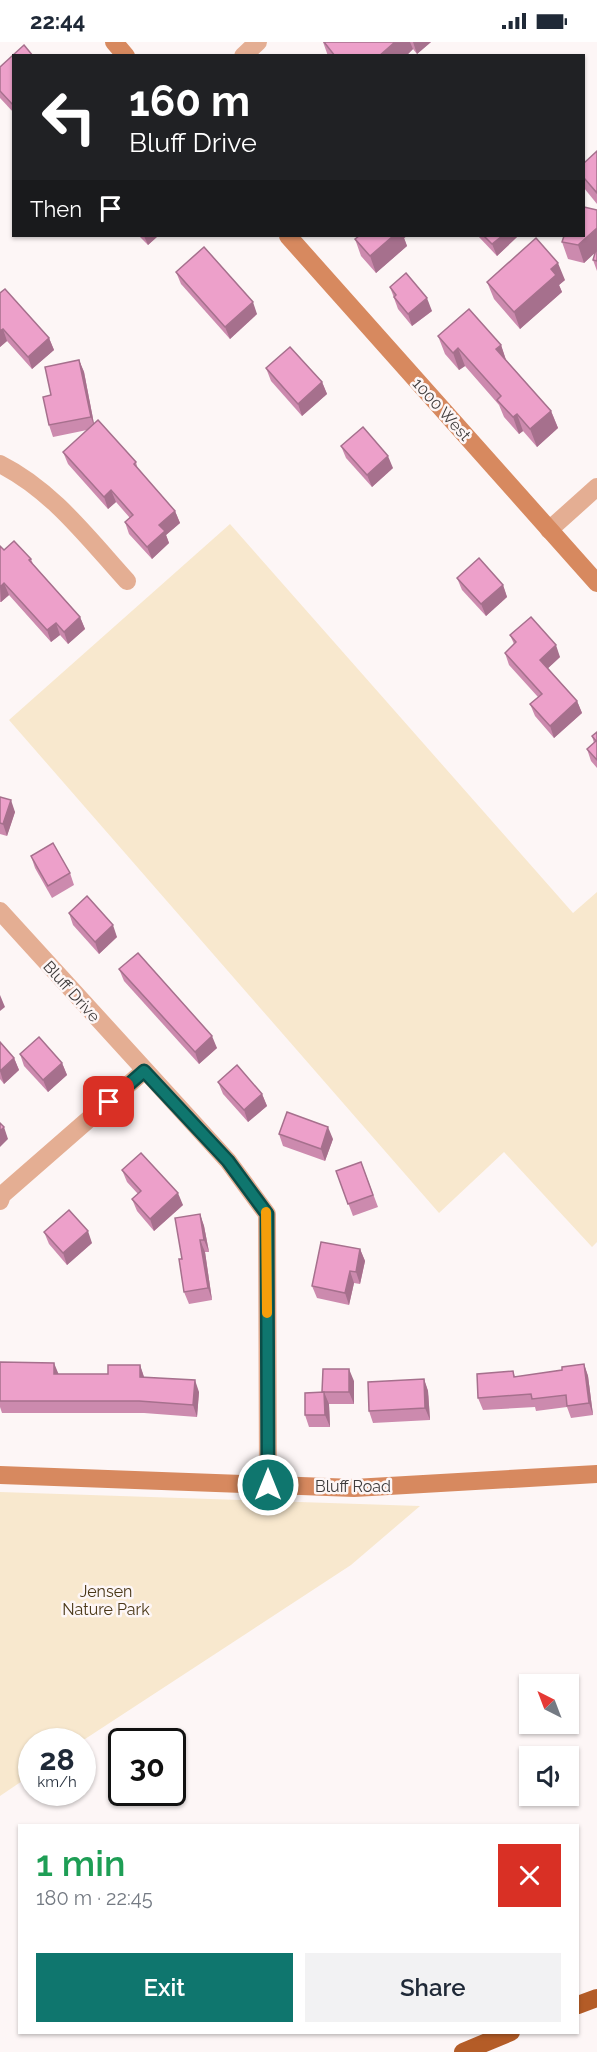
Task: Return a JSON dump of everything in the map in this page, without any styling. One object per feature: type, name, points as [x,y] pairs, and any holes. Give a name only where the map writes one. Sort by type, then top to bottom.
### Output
[{"type":"highway","points":[[579,2006],[597,1998]]},
{"type":"highway","points":[[463,2052],[506,2034]]},
{"type":"main road","points":[[114,42],[124,54]]},
{"type":"main road","name":"1000 West","points":[[289,237],[597,583]]},
{"type":"main road","name":"Bluff Road","points":[[0,1475],[354,1488],[597,1474]]},
{"type":"street","points":[[245,54],[258,42]]},
{"type":"street","points":[[0,464],[20,473],[61,508],[127,581]]},
{"type":"street","points":[[549,530],[597,487]]},
{"type":"street","name":"Bluff Drive","points":[[0,911],[228,1161],[267,1214],[268,1485]]},
{"type":"street","points":[[0,1201],[2,1195],[144,1071]]},
{"type":"green space","points":[[230,524],[573,913],[597,892],[597,1242],[592,1247],[504,1152],[439,1213],[9,720]]},
{"type":"green space","name":"Jensen Nature Park","points":[[0,1492],[420,1506],[351,1565],[96,1732],[96,1728],[18,1728],[18,1784],[0,1796]]},
{"type":"building","points":[[324,42],[395,42],[381,54],[333,54]]},
{"type":"building","points":[[24,45],[31,54],[14,54]]},
{"type":"building","points":[[12,56],[12,104],[0,91],[0,67]]},
{"type":"building","points":[[597,151],[597,193],[585,179],[585,162]]},
{"type":"building","points":[[585,207],[597,210],[597,228],[578,245],[562,242],[564,237],[585,237]]},
{"type":"building","points":[[358,237],[392,237],[370,256],[355,239]]},
{"type":"building","points":[[485,237],[501,237],[492,244]]},
{"type":"building","points":[[536,238],[558,263],[551,269],[556,275],[514,312],[487,282]]},
{"type":"building","points":[[597,246],[597,261],[593,260]]},
{"type":"building","points":[[204,247],[253,302],[225,327],[176,272]]},
{"type":"building","points":[[406,273],[427,298],[408,314],[394,297],[396,295],[390,287]]},
{"type":"building","points":[[5,289],[49,338],[28,357],[3,329],[0,331],[0,293]]},
{"type":"building","points":[[469,309],[501,345],[496,349],[551,411],[530,429],[517,414],[513,417],[497,400],[501,396],[458,348],[453,353],[438,336]]},
{"type":"building","points":[[290,347],[322,382],[298,404],[266,368]]},
{"type":"building","points":[[79,360],[91,417],[49,425],[43,397],[51,395],[45,367]]},
{"type":"building","points":[[98,420],[136,462],[134,464],[175,511],[159,525],[165,531],[147,547],[125,522],[133,515],[111,490],[104,497],[63,452]]},
{"type":"building","points":[[363,427],[388,456],[367,475],[341,446]]},
{"type":"building","points":[[14,541],[80,617],[64,632],[56,623],[47,630],[4,583],[0,587],[0,546],[4,550]]},
{"type":"building","points":[[479,558],[503,585],[481,604],[457,578]]},
{"type":"building","points":[[531,617],[556,645],[540,660],[577,701],[550,726],[530,704],[542,694],[505,653],[516,642],[510,635]]},
{"type":"building","points":[[597,732],[597,760],[587,749],[596,741],[592,736]]},
{"type":"building","points":[[0,797],[11,800],[3,824],[0,823]]},
{"type":"building","points":[[53,843],[70,873],[48,886],[31,856]]},
{"type":"building","points":[[87,896],[113,925],[95,942],[69,913]]},
{"type":"building","points":[[138,953],[212,1036],[195,1052],[119,969]]},
{"type":"building","points":[[39,1037],[62,1063],[43,1080],[20,1054]]},
{"type":"building","points":[[0,1042],[14,1058],[0,1071]]},
{"type":"building","points":[[237,1065],[262,1094],[244,1110],[218,1082]]},
{"type":"building","points":[[287,1112],[328,1127],[321,1149],[279,1134]]},
{"type":"building","points":[[141,1153],[178,1193],[150,1219],[132,1199],[141,1191],[122,1170]]},
{"type":"building","points":[[361,1162],[373,1195],[348,1204],[336,1171]]},
{"type":"building","points":[[69,1210],[88,1231],[63,1253],[44,1232]]},
{"type":"building","points":[[200,1214],[204,1240],[200,1240],[208,1288],[184,1292],[179,1259],[182,1259],[175,1218]]},
{"type":"building","points":[[321,1242],[360,1249],[356,1272],[350,1271],[345,1293],[312,1286]]},
{"type":"building","points":[[0,1362],[54,1363],[54,1374],[108,1374],[108,1365],[140,1365],[140,1377],[195,1380],[193,1405],[139,1401],[0,1401]]},
{"type":"building","points":[[584,1364],[589,1403],[567,1406],[566,1395],[532,1399],[531,1394],[478,1398],[477,1374],[513,1371],[514,1377],[562,1370],[562,1367]]},
{"type":"building","points":[[323,1369],[349,1369],[349,1392],[322,1392]]},
{"type":"building","points":[[424,1379],[425,1408],[369,1411],[368,1382]]},
{"type":"building","points":[[324,1392],[325,1415],[305,1415],[305,1393]]},
{"type":"slow traffic","points":[[266,1212],[267,1313]]},
{"type":"route","points":[[109,1102],[144,1071],[228,1161],[267,1214],[268,1485]]}]
